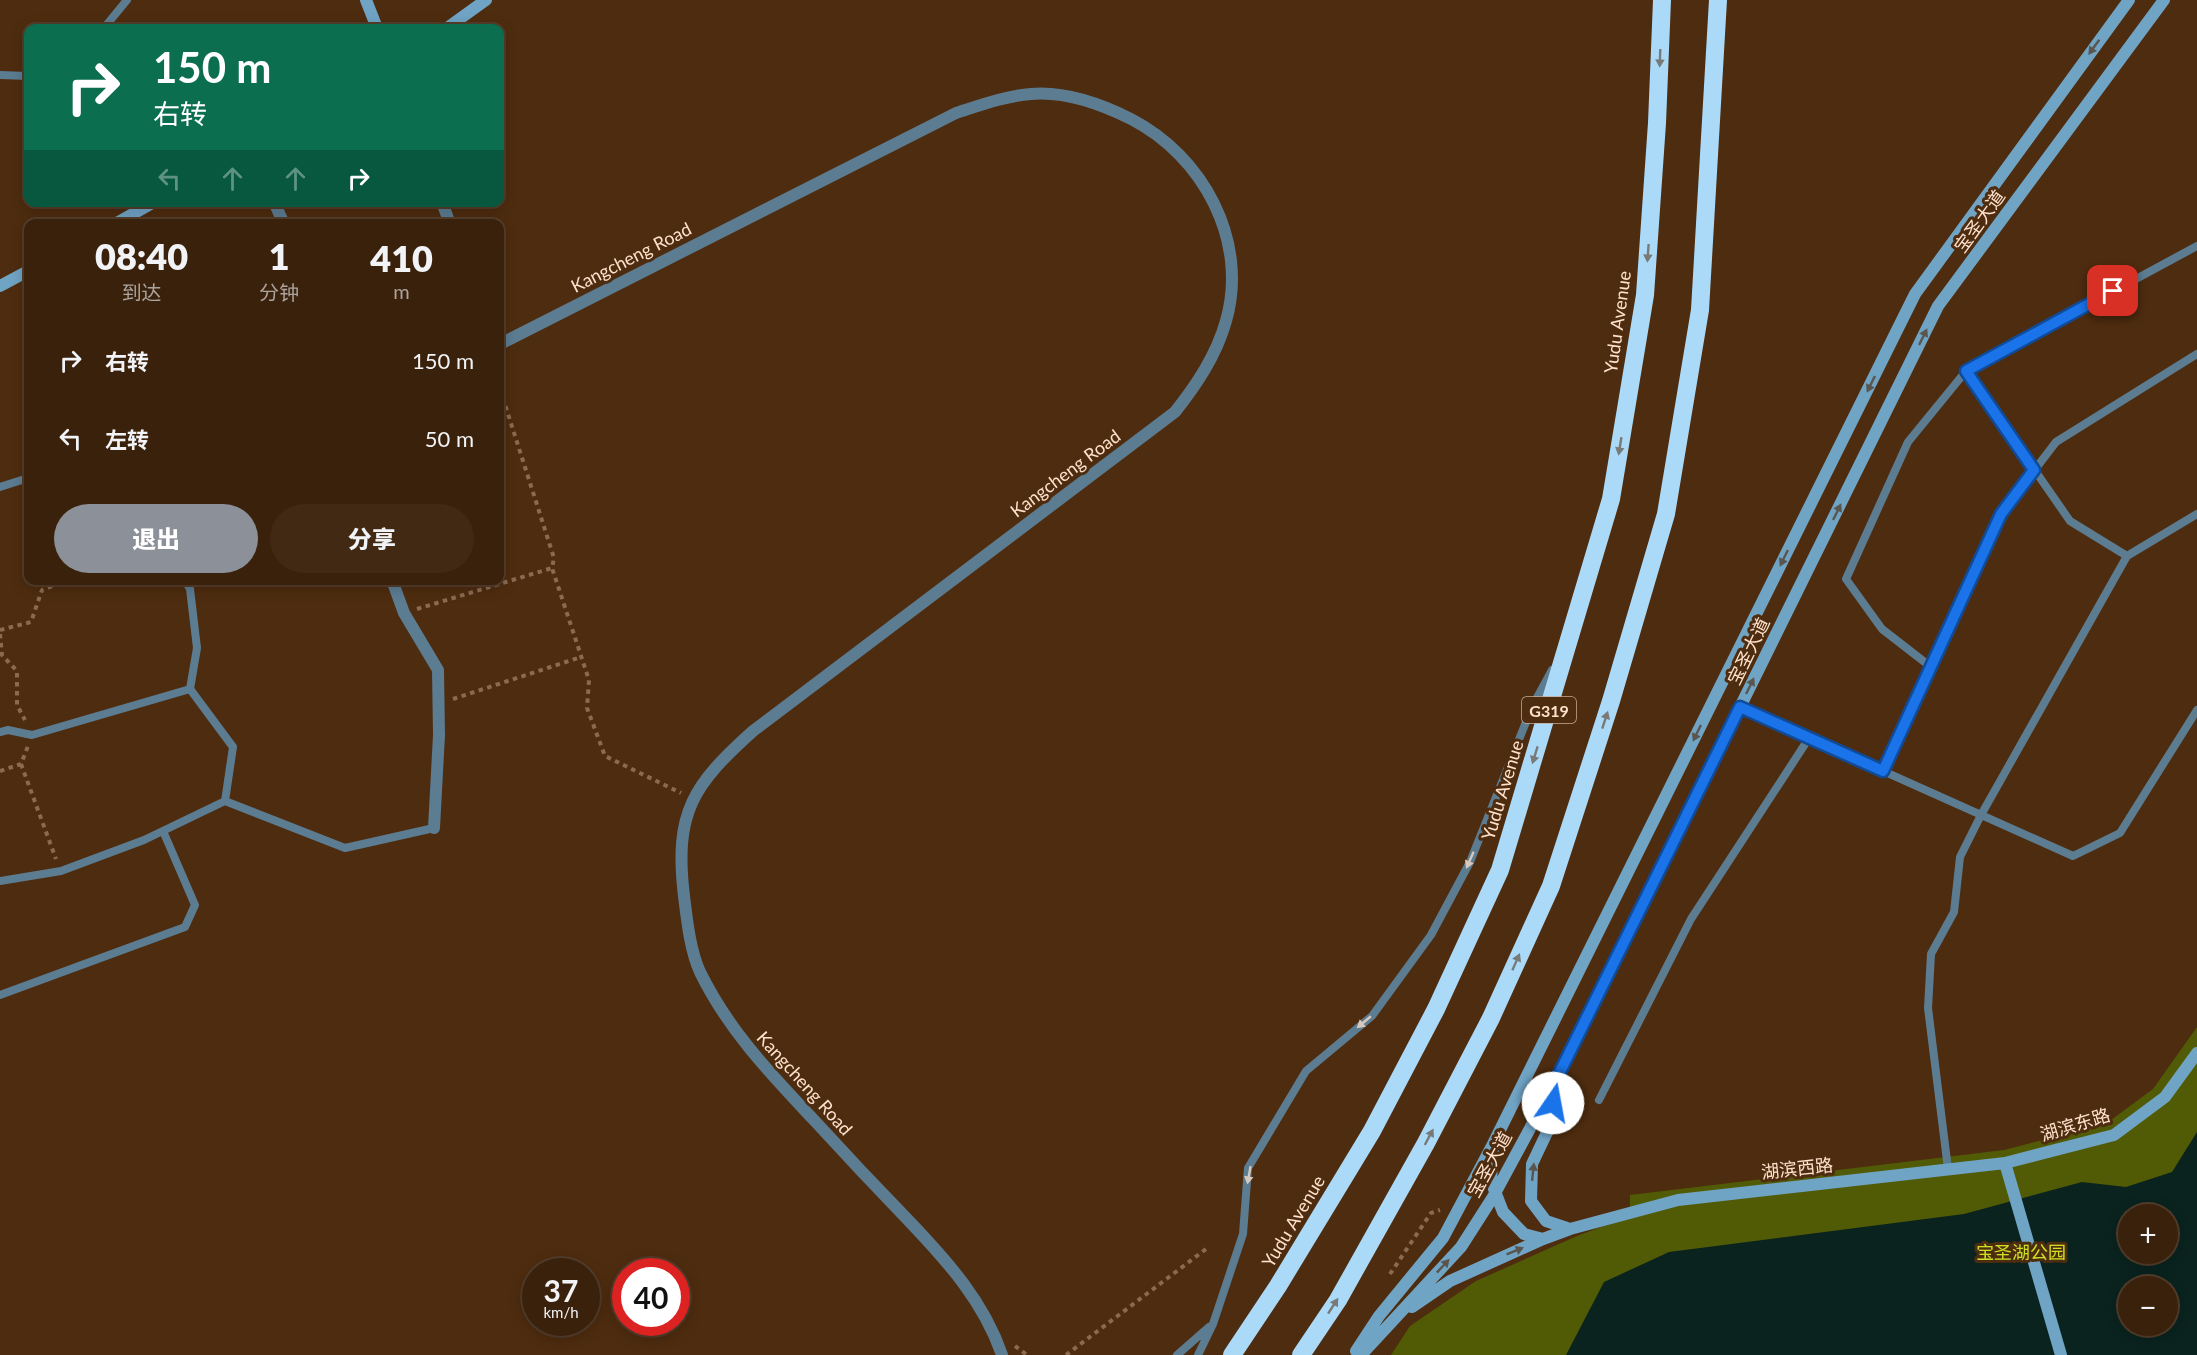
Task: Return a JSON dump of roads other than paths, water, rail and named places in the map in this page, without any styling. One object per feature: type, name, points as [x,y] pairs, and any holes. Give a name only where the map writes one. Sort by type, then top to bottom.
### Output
[{"type":"highway","name":"Yudu Avenue","points":[[1232,1355],[1278,1286],[1372,1131],[1436,1009],[1500,870],[1611,499],[1645,295],[1657,123],[1662,0]]},
{"type":"highway","name":"G319","points":[[1301,1355],[1338,1300],[1426,1143],[1491,1018],[1551,886],[1611,701],[1666,514],[1700,310],[1712,137],[1718,0]]},
{"type":"main road","points":[[366,0],[375,24]]},
{"type":"main road","points":[[453,24],[486,0]]},
{"type":"main road","name":"宝圣大道","points":[[1353,1355],[1379,1316],[1443,1238],[1464,1199],[1915,294],[2129,0]]},
{"type":"main road","name":"宝圣大道","points":[[1361,1355],[1461,1247],[1495,1193],[1555,1082],[1938,306],[2164,0]]},
{"type":"main road","points":[[124,219],[145,207]]},
{"type":"main road","points":[[0,286],[24,273]]},
{"type":"main road","name":"湖滨东路","points":[[2005,1163],[2114,1135],[2165,1097],[2197,1053]]},
{"type":"main road","points":[[1555,1082],[1551,1124],[1533,1164],[1531,1201],[1546,1221],[1569,1229]]},
{"type":"main road","points":[[1493,1144],[1491,1181],[1503,1212],[1524,1234],[1544,1239]]},
{"type":"main road","points":[[2005,1163],[2061,1355]]},
{"type":"main road","name":"湖滨西路","points":[[1391,1321],[1450,1281],[1544,1239],[1569,1229],[1678,1200],[2005,1163]]},
{"type":"street","name":"Kangcheng Road","points":[[504,342],[956,113],[994,100],[1033,94],[1072,97],[1110,108],[1141,124],[1189,163],[1222,219],[1231,254],[1232,288],[1226,320],[1215,352],[1197,385],[1176,412],[753,731],[717,763],[692,798],[682,836],[681,872],[687,921],[699,970],[704,979],[750,1053],[936,1250],[968,1289],[992,1326],[1002,1355]]},
{"type":"street","points":[[394,585],[404,613],[438,670],[439,735],[434,828]]},
{"type":"lane","points":[[107,24],[127,0]]},
{"type":"lane","points":[[0,75],[24,76]]},
{"type":"lane","points":[[1931,667],[1882,629],[1846,579],[1908,442],[1966,371],[2197,246]]},
{"type":"lane","points":[[1883,771],[2001,514],[2034,470],[2056,442],[2197,354]]},
{"type":"lane","points":[[1966,371],[2070,521],[2127,556]]},
{"type":"lane","points":[[0,487],[24,479]]},
{"type":"lane","points":[[1948,1169],[1928,1008],[1931,954],[1954,912],[1960,857],[1981,815],[2127,556],[2197,514]]},
{"type":"lane","points":[[188,585],[197,648],[189,689],[233,747],[225,801]]},
{"type":"lane","points":[[1198,1355],[1213,1324],[1243,1234],[1248,1168],[1306,1071],[1372,1016],[1431,935],[1470,862],[1532,707],[1571,634]]},
{"type":"lane","points":[[0,732],[8,730],[32,735],[189,689]]},
{"type":"lane","points":[[1740,707],[2073,856],[2120,833],[2197,710]]},
{"type":"lane","points":[[1599,1100],[1691,919],[1809,738]]},
{"type":"lane","points":[[0,881],[61,871],[163,831],[225,801],[345,848],[434,828]]},
{"type":"lane","points":[[0,995],[184,927],[195,905],[163,831]]},
{"type":"lane","points":[[1176,1355],[1213,1324]]},
{"type":"water","points":[[2197,1132],[2197,1355],[1566,1355],[1604,1282],[1669,1252],[1964,1214],[2082,1182],[2126,1187],[2172,1172]]},
{"type":"park label","name":"宝圣湖公园","points":[[2021,1252]]}]
